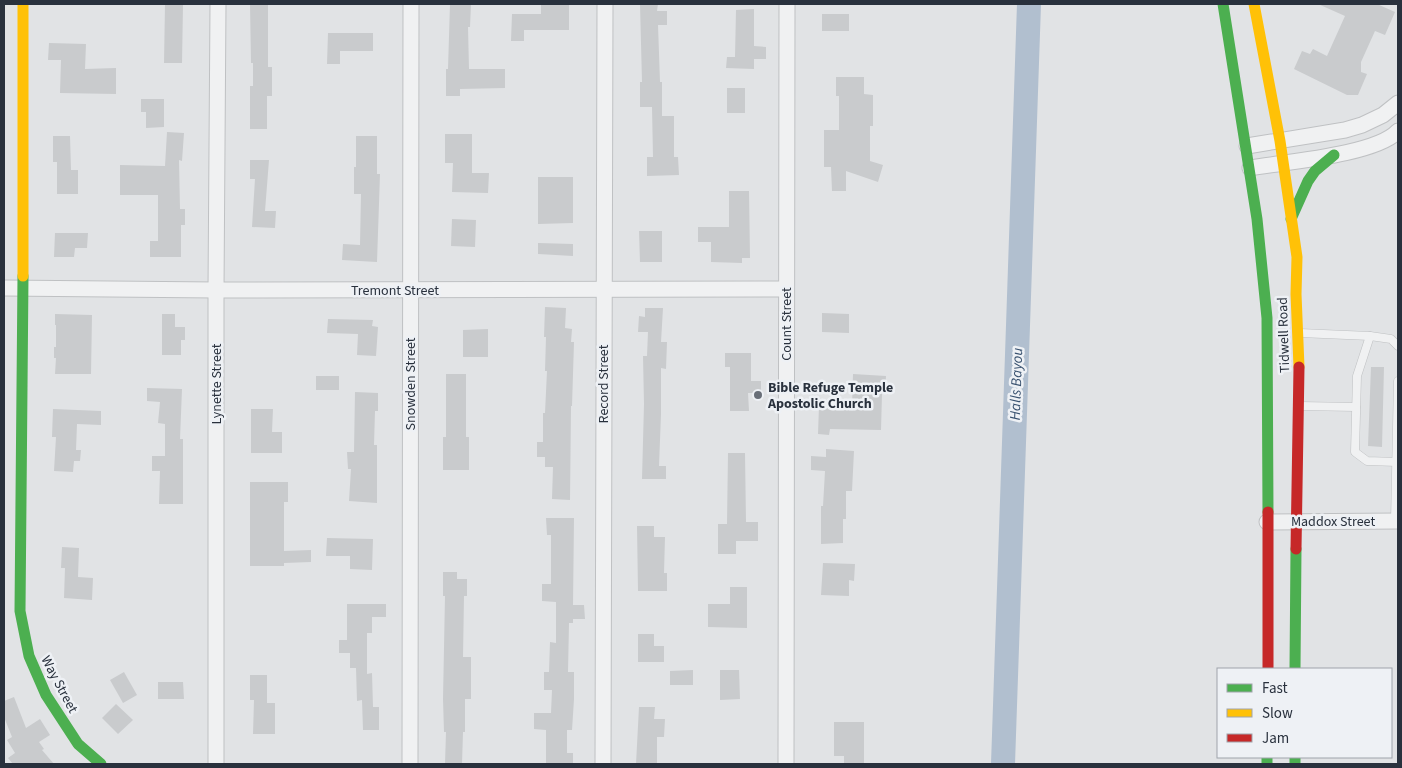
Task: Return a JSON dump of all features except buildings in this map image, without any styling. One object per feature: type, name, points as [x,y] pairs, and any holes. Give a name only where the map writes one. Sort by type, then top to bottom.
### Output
[{"type":"main road","name":"Way Street","points":[[23,4],[20,611],[29,656],[46,695],[78,744],[101,764]]},
{"type":"main road","name":"Tidwell Road","points":[[1223,4],[1247,146],[1259,233],[1267,318],[1268,668]]},
{"type":"main road","name":"Tidwell Road","points":[[1254,4],[1284,162],[1297,257],[1300,406],[1296,521],[1295,668]]},
{"type":"main road","points":[[1291,219],[1308,181],[1315,171],[1334,155]]},
{"type":"street","name":"Lynette Street","points":[[216,764],[218,4]]},
{"type":"street","name":"Snowden Street","points":[[410,764],[411,4]]},
{"type":"street","name":"Record Street","points":[[602,764],[604,4]]},
{"type":"street","name":"Count Street","points":[[786,764],[787,4]]},
{"type":"street","points":[[1247,146],[1345,130],[1362,125],[1383,115],[1398,103]]},
{"type":"street","points":[[1250,168],[1358,150],[1380,142],[1398,131]]},
{"type":"street","name":"Tremont Street","points":[[4,288],[216,290],[786,289]]},
{"type":"street","name":"Maddox Street","points":[[1267,522],[1397,521]]},
{"type":"lane","points":[[1298,333],[1370,336],[1391,339],[1398,346]]},
{"type":"lane","points":[[1370,336],[1357,376],[1355,452],[1367,461],[1396,462]]},
{"type":"lane","points":[[1397,521],[1398,381]]},
{"type":"lane","points":[[1300,406],[1356,408]]},
{"type":"waterway","name":"Halls Bayou","points":[[1003,764],[1029,4]]},
{"type":"traffic: fast","points":[[1223,4],[1257,219],[1267,318],[1268,512]]},
{"type":"traffic: fast","points":[[1291,219],[1308,181],[1315,171],[1334,155]]},
{"type":"traffic: fast","points":[[23,276],[20,611],[29,656],[46,695],[78,744],[101,764]]},
{"type":"traffic: fast","points":[[1295,668],[1296,549]]},
{"type":"traffic: fast","points":[[1267,758],[1267,764]]},
{"type":"traffic: fast","points":[[1295,758],[1295,764]]},
{"type":"traffic: slow","points":[[23,4],[23,276]]},
{"type":"traffic: slow","points":[[1254,4],[1280,141],[1297,257],[1296,294],[1299,367]]},
{"type":"traffic: jam","points":[[1296,549],[1299,367]]},
{"type":"traffic: jam","points":[[1268,512],[1268,668]]},
{"type":"place","name":"Bible Refuge Temple Apostolic Church","points":[[758,395]]}]
